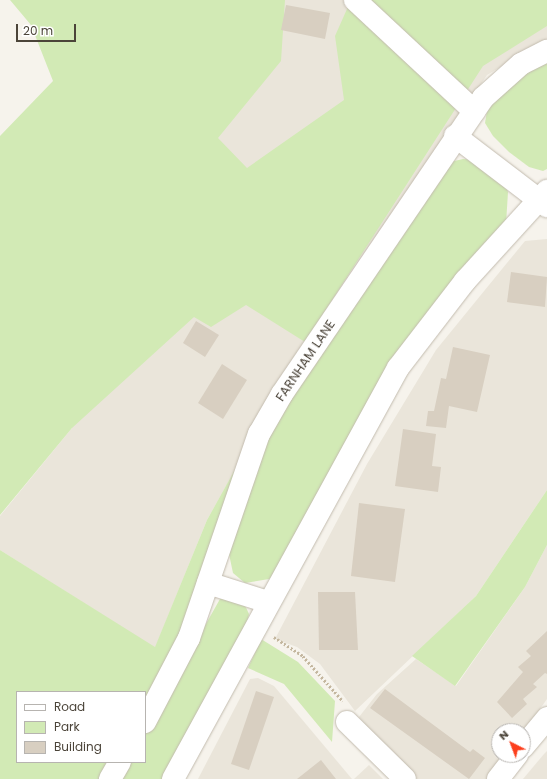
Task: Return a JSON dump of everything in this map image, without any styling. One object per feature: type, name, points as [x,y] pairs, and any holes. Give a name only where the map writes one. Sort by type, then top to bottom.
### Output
[{"type":"street","points":[[355,0],[474,111]]},
{"type":"street","name":"FARNHAM LANE","points":[[146,720],[189,638],[259,434],[282,394],[413,203],[455,136],[474,111],[500,80],[547,51]]},
{"type":"street","points":[[173,779],[255,629],[268,602],[398,368],[466,281],[544,199],[455,136]]},
{"type":"street","points":[[208,583],[268,602]]},
{"type":"street","points":[[531,737],[547,718]]},
{"type":"street","points":[[347,722],[405,779]]},
{"type":"street","points":[[110,779],[119,763]]},
{"type":"street","points":[[498,779],[511,763]]},
{"type":"path","points":[[255,629],[277,638],[302,656],[343,702],[347,722]]},
{"type":"shaded area","points":[[18,0],[547,0],[547,39],[487,75],[304,347],[207,520],[155,648],[0,550],[0,516],[72,428],[66,91]]},
{"type":"shaded area","points":[[547,239],[547,490],[476,596],[355,711],[320,664],[297,647],[275,639],[367,464],[436,350],[525,241]]},
{"type":"shaded area","points":[[547,545],[547,699],[530,723],[491,723],[491,763],[502,763],[490,779],[417,779],[376,739],[359,717],[377,694],[416,659],[456,686],[525,587]]},
{"type":"shaded area","points":[[258,678],[274,686],[352,779],[198,779],[250,679]]},
{"type":"shaded area","points":[[547,751],[547,779],[523,779],[544,754]]},
{"type":"shaded area","points":[[369,765],[383,779],[354,779]]},
{"type":"green space","points":[[10,0],[285,0],[281,61],[218,138],[247,168],[344,100],[335,36],[351,0],[547,0],[547,26],[483,66],[305,342],[246,305],[211,327],[194,317],[72,428],[0,515],[0,136],[53,81],[31,25]]},
{"type":"green space","points":[[547,56],[547,169],[543,171],[529,167],[509,152],[493,136],[485,123],[488,105]]},
{"type":"green space","points":[[463,159],[478,160],[500,173],[508,192],[506,224],[477,261],[283,570],[269,579],[245,583],[233,573],[229,554],[271,430],[450,162]]},
{"type":"green space","points":[[248,446],[204,590],[146,710],[146,691],[16,691],[16,763],[115,763],[106,779],[0,779],[0,550],[155,647],[207,520]]},
{"type":"green space","points":[[547,490],[547,545],[525,587],[455,686],[412,656],[476,596]]},
{"type":"green space","points":[[234,597],[243,601],[249,614],[247,625],[166,779],[116,779],[126,763],[146,763],[146,730],[220,599]]},
{"type":"green space","points":[[261,639],[298,662],[335,701],[332,742],[284,684],[248,668]]},
{"type":"building","points":[[286,5],[330,13],[325,39],[281,30]]},
{"type":"building","points":[[511,272],[547,277],[545,307],[507,302]]},
{"type":"building","points":[[196,321],[219,335],[205,357],[183,343]]},
{"type":"building","points":[[453,347],[490,355],[477,412],[449,406],[446,428],[426,426],[428,411],[434,411],[441,378],[446,379]]},
{"type":"building","points":[[222,364],[247,380],[223,419],[198,403]]},
{"type":"building","points":[[403,429],[436,434],[432,466],[441,467],[438,492],[395,486]]},
{"type":"building","points":[[359,503],[405,509],[395,582],[351,576]]},
{"type":"building","points":[[318,592],[355,592],[358,650],[319,650]]},
{"type":"building","points":[[547,631],[547,674],[545,673],[533,684],[537,687],[523,699],[527,704],[512,718],[497,702],[523,672],[518,667],[531,656],[526,651]]},
{"type":"building","points":[[385,689],[470,752],[473,749],[485,758],[469,779],[370,708]]},
{"type":"building","points":[[256,691],[274,697],[249,770],[231,764]]},
{"type":"building","points":[[321,760],[336,779],[297,779]]}]
